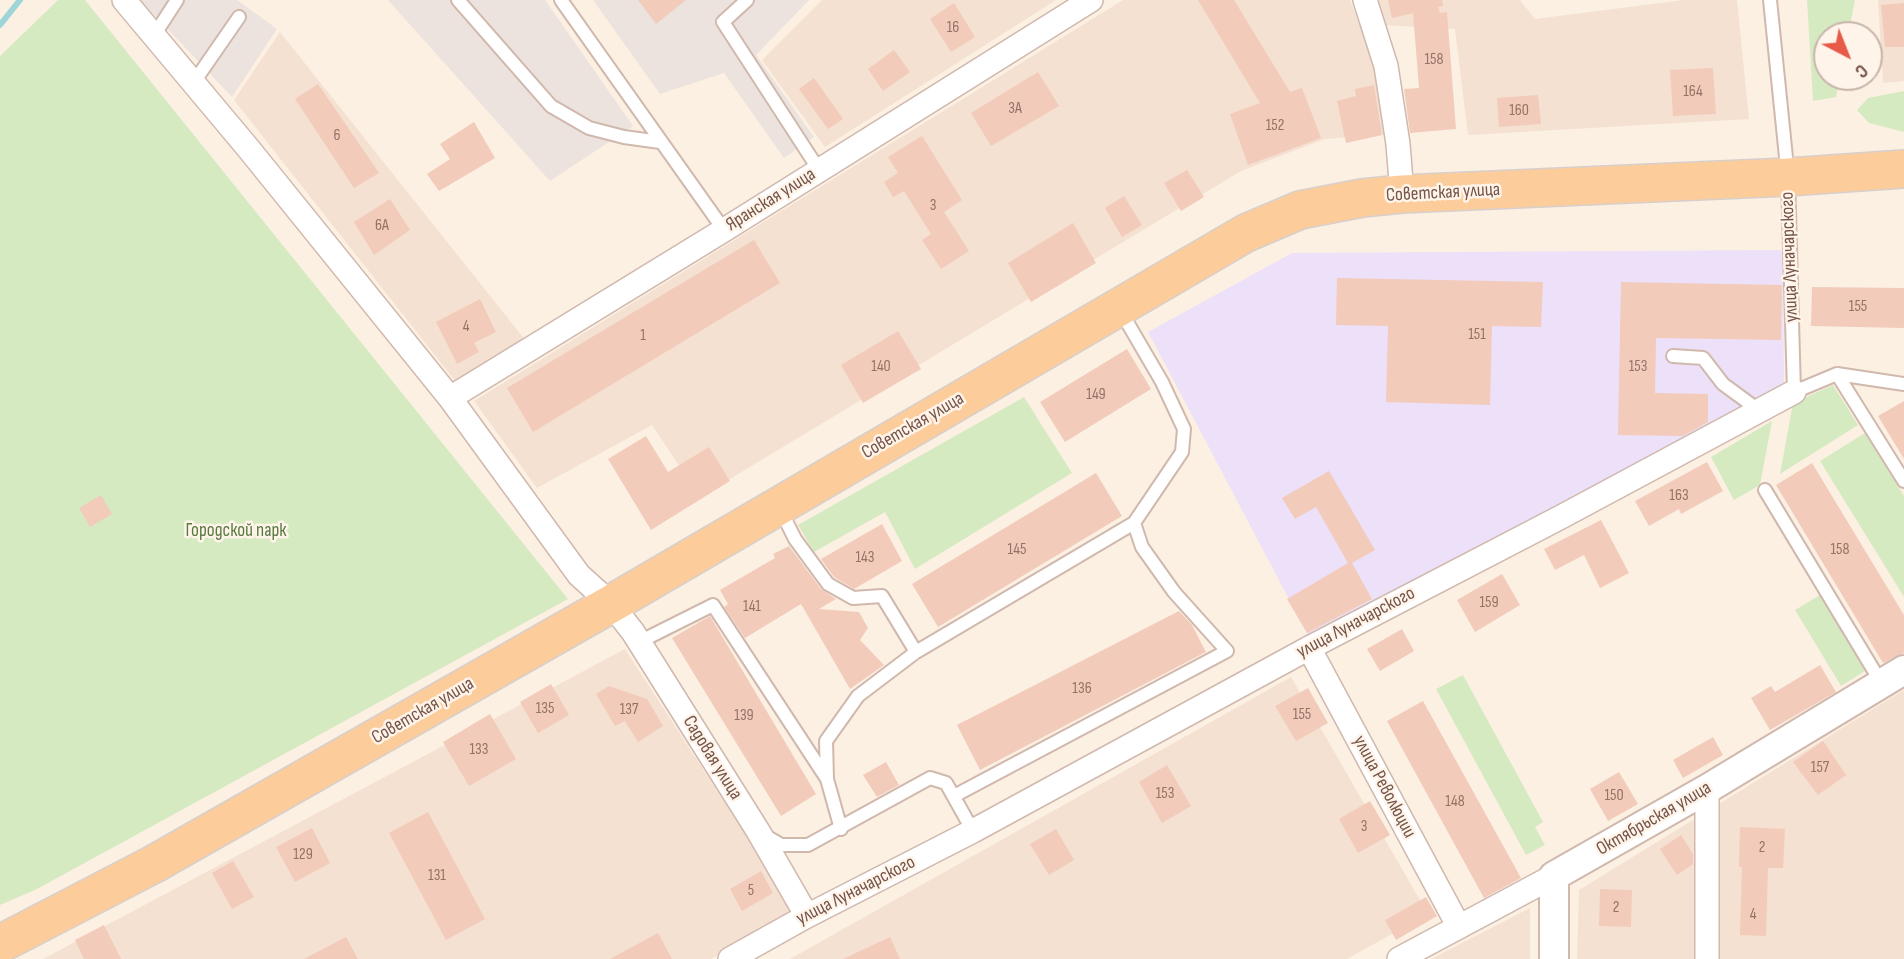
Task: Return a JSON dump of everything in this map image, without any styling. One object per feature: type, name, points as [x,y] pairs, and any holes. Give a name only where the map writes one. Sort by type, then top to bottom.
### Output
[{"type":"main road","name":"Советская улица","points":[[0,944],[154,864],[611,604],[1246,233],[1300,210],[1362,198],[1402,194],[1788,177],[1904,169]]},
{"type":"street","name":"Садовая улица","points":[[124,0],[194,82],[450,398],[579,575],[611,604],[639,642],[758,831],[807,916]]},
{"type":"street","name":"Яранская улица","points":[[450,398],[1091,0]]},
{"type":"street","points":[[1365,0],[1386,66],[1398,144],[1402,194]]},
{"type":"street","name":"улица Луначарского","points":[[739,957],[807,916],[973,831],[1309,648],[1794,392]]},
{"type":"street","name":"улица Революции","points":[[1309,648],[1459,927]]},
{"type":"street","name":"Октябрьская улица","points":[[1403,958],[1707,789],[1893,677]]},
{"type":"street","points":[[1707,789],[1707,959]]},
{"type":"street","points":[[1554,876],[1554,959]]},
{"type":"lane","points":[[153,37],[177,0]]},
{"type":"lane","points":[[458,0],[551,106],[589,128],[660,142]]},
{"type":"lane","points":[[561,0],[724,230]]},
{"type":"lane","points":[[747,0],[723,22],[819,170]]},
{"type":"lane","name":"улица Луначарского","points":[[1770,0],[1788,177],[1794,392]]},
{"type":"lane","points":[[194,82],[239,18]]},
{"type":"lane","points":[[841,829],[827,779],[826,741],[858,696],[916,652],[1134,523],[1182,452],[1184,429],[1162,382],[1118,307]]},
{"type":"lane","points":[[1673,356],[1703,358],[1723,384],[1753,406],[1765,408]]},
{"type":"lane","points":[[1837,374],[1904,481]]},
{"type":"lane","points":[[1794,392],[1837,374],[1904,384]]},
{"type":"lane","points":[[1765,490],[1893,677]]},
{"type":"lane","points":[[777,505],[795,539],[828,584],[853,598],[882,596],[916,652]]},
{"type":"lane","points":[[954,796],[1227,651],[1174,592],[1142,547],[1134,523]]},
{"type":"lane","points":[[639,642],[713,605],[827,779]]},
{"type":"lane","points":[[758,831],[781,845],[808,845],[930,778],[946,783],[973,831]]},
{"type":"shaded area","points":[[140,0],[237,0],[277,29],[232,97]]},
{"type":"shaded area","points":[[388,0],[545,0],[633,126],[550,181]]},
{"type":"shaded area","points":[[593,0],[809,0],[756,55],[814,137],[784,158],[724,73],[660,94]]},
{"type":"shaded area","points":[[822,0],[1056,0],[825,147],[762,60]]},
{"type":"shaded area","points":[[1123,0],[1350,0],[1375,66],[1392,134],[1325,139],[1241,171],[700,497],[652,425],[537,488],[474,401]]},
{"type":"shaded area","points":[[1373,0],[1520,0],[1535,19],[1684,0],[1737,0],[1749,119],[1468,135],[1455,29],[1382,25]]},
{"type":"shaded area","points":[[1878,0],[1904,0],[1904,81],[1883,83],[1883,21],[1879,21]]},
{"type":"shaded area","points":[[280,32],[526,341],[456,382],[234,100]]},
{"type":"shaded area","points":[[1783,250],[1784,389],[1309,637],[1148,332],[1292,253]]},
{"type":"shaded area","points":[[625,649],[795,911],[711,959],[43,959]]},
{"type":"shaded area","points":[[1291,677],[1428,914],[1347,959],[790,959]]},
{"type":"shaded area","points":[[1904,690],[1904,959],[1577,959],[1579,890]]},
{"type":"shaded area","points":[[1530,908],[1530,959],[1431,959]]},
{"type":"green space","name":"Городской парк","points":[[58,0],[85,0],[568,599],[37,889],[0,905],[0,56]]},
{"type":"green space","points":[[1807,0],[1855,0],[1851,21],[1813,21],[1813,91],[1837,91],[1836,97],[1813,101]]},
{"type":"green space","points":[[1904,91],[1904,132],[1869,123],[1857,110],[1868,98]]},
{"type":"green space","points":[[1833,385],[1858,425],[1780,474],[1793,403]]},
{"type":"green space","points":[[1024,397],[1072,473],[915,569],[885,512],[814,552],[798,525]]},
{"type":"green space","points":[[1772,421],[1760,485],[1734,500],[1711,457]]},
{"type":"green space","points":[[1865,433],[1904,496],[1904,597],[1820,461]]},
{"type":"green space","points":[[1820,595],[1865,671],[1841,686],[1795,610]]},
{"type":"green space","points":[[1463,675],[1543,822],[1535,827],[1545,845],[1526,855],[1436,689]]},
{"type":"building","points":[[638,0],[686,0],[656,24]]},
{"type":"building","points":[[1198,0],[1234,0],[1290,92],[1302,88],[1321,138],[1248,165],[1230,114],[1260,103]]},
{"type":"building","points":[[1388,0],[1442,0],[1443,6],[1438,7],[1440,13],[1447,12],[1456,129],[1410,133],[1404,89],[1419,88],[1413,13],[1392,18]]},
{"type":"building","points":[[954,3],[975,37],[951,52],[930,19]]},
{"type":"building","points":[[1904,3],[1904,47],[1885,47],[1881,5]]},
{"type":"building","points":[[894,50],[910,72],[883,91],[868,69]]},
{"type":"building","points":[[1713,68],[1716,114],[1673,116],[1670,70]]},
{"type":"building","points":[[1038,72],[1059,106],[991,146],[971,113]]},
{"type":"building","points":[[814,78],[843,119],[828,129],[799,89]]},
{"type":"building","points":[[318,84],[379,173],[354,188],[295,99]]},
{"type":"building","points":[[1374,85],[1382,135],[1346,143],[1337,101],[1356,96],[1355,89]]},
{"type":"building","points":[[1538,95],[1541,124],[1499,127],[1497,98]]},
{"type":"building","points":[[474,122],[495,158],[439,191],[427,174],[450,159],[440,144]]},
{"type":"building","points":[[922,136],[962,200],[944,212],[969,251],[941,269],[922,240],[931,234],[904,191],[893,197],[884,182],[898,173],[888,157]]},
{"type":"building","points":[[1187,170],[1204,197],[1181,211],[1164,183]]},
{"type":"building","points":[[1124,196],[1142,225],[1122,237],[1105,208]]},
{"type":"building","points":[[390,199],[410,230],[374,255],[354,222]]},
{"type":"building","points":[[1073,223],[1096,263],[1031,302],[1008,263]]},
{"type":"building","points":[[754,240],[780,283],[533,432],[507,388]]},
{"type":"building","points":[[1337,278],[1543,282],[1541,327],[1492,326],[1490,405],[1386,402],[1388,326],[1336,325]]},
{"type":"building","points":[[1621,282],[1782,285],[1781,340],[1656,338],[1655,393],[1708,394],[1708,422],[1683,436],[1618,435]]},
{"type":"building","points":[[1812,287],[1904,288],[1904,328],[1811,326]]},
{"type":"building","points":[[480,299],[496,332],[474,343],[479,352],[457,364],[436,322]]},
{"type":"building","points":[[898,331],[921,369],[863,403],[841,365]]},
{"type":"building","points":[[1127,349],[1151,389],[1065,442],[1040,402]]},
{"type":"building","points":[[1904,401],[1904,459],[1878,416]]},
{"type":"building","points":[[646,436],[668,472],[709,447],[730,481],[651,530],[608,459]]},
{"type":"building","points":[[1707,462],[1723,491],[1681,514],[1679,509],[1649,526],[1635,501]]},
{"type":"building","points":[[1812,463],[1904,615],[1904,653],[1883,663],[1776,485]]},
{"type":"building","points":[[1329,471],[1375,550],[1352,563],[1372,599],[1307,633],[1287,599],[1348,563],[1316,507],[1295,519],[1282,498]]},
{"type":"building","points":[[1096,473],[1122,516],[938,627],[912,584]]},
{"type":"building","points":[[101,495],[112,514],[90,527],[79,508]]},
{"type":"building","points":[[1601,520],[1629,573],[1600,588],[1584,555],[1555,570],[1544,549]]},
{"type":"building","points":[[882,524],[902,561],[854,589],[834,577],[821,559]]},
{"type":"building","points":[[789,546],[821,589],[836,599],[819,609],[859,612],[868,628],[860,640],[884,665],[850,689],[801,604],[745,638],[724,607],[728,604],[720,590],[775,558],[773,554]]},
{"type":"building","points":[[1502,574],[1520,605],[1475,632],[1457,600]]},
{"type":"building","points":[[1179,611],[1192,625],[1206,652],[980,770],[957,725]]},
{"type":"building","points":[[710,616],[816,794],[781,816],[672,638]]},
{"type":"building","points":[[1402,629],[1414,651],[1380,671],[1367,649]]},
{"type":"building","points":[[1820,665],[1836,692],[1770,730],[1751,698],[1771,686],[1775,692]]},
{"type":"building","points":[[551,684],[569,715],[538,733],[520,702]]},
{"type":"building","points":[[609,686],[647,699],[663,726],[638,742],[625,721],[615,726],[596,694]]},
{"type":"building","points":[[1308,688],[1328,723],[1296,741],[1275,706]]},
{"type":"building","points":[[1423,701],[1521,878],[1484,898],[1387,721]]},
{"type":"building","points":[[490,714],[516,759],[469,786],[443,742]]},
{"type":"building","points":[[1713,737],[1723,755],[1683,778],[1673,760]]},
{"type":"building","points":[[1823,741],[1846,775],[1818,795],[1793,762]]},
{"type":"building","points":[[886,762],[899,785],[877,797],[863,775]]},
{"type":"building","points":[[1167,765],[1191,806],[1162,823],[1139,782]]},
{"type":"building","points":[[1619,772],[1638,804],[1608,821],[1590,789]]},
{"type":"building","points":[[1370,801],[1390,835],[1358,853],[1339,819]]},
{"type":"building","points":[[428,812],[485,919],[446,940],[389,833]]},
{"type":"building","points":[[1740,827],[1785,829],[1783,868],[1768,868],[1766,936],[1740,935]]},
{"type":"building","points":[[312,828],[330,863],[295,882],[276,847]]},
{"type":"building","points":[[1056,829],[1074,860],[1049,875],[1030,844]]},
{"type":"building","points":[[1681,835],[1693,854],[1693,864],[1677,875],[1660,849]]},
{"type":"building","points":[[233,861],[254,897],[232,909],[212,873]]},
{"type":"building","points":[[761,871],[773,893],[742,911],[730,889]]},
{"type":"building","points":[[1600,889],[1632,890],[1631,927],[1599,926]]},
{"type":"building","points":[[1426,897],[1437,916],[1396,940],[1385,920]]},
{"type":"building","points":[[104,925],[121,959],[84,959],[75,940]]},
{"type":"building","points":[[658,933],[672,959],[610,959]]},
{"type":"building","points":[[346,937],[358,959],[304,959]]},
{"type":"building","points":[[890,937],[900,959],[843,959]]},
{"type":"waterway","points":[[0,25],[20,0]]}]
